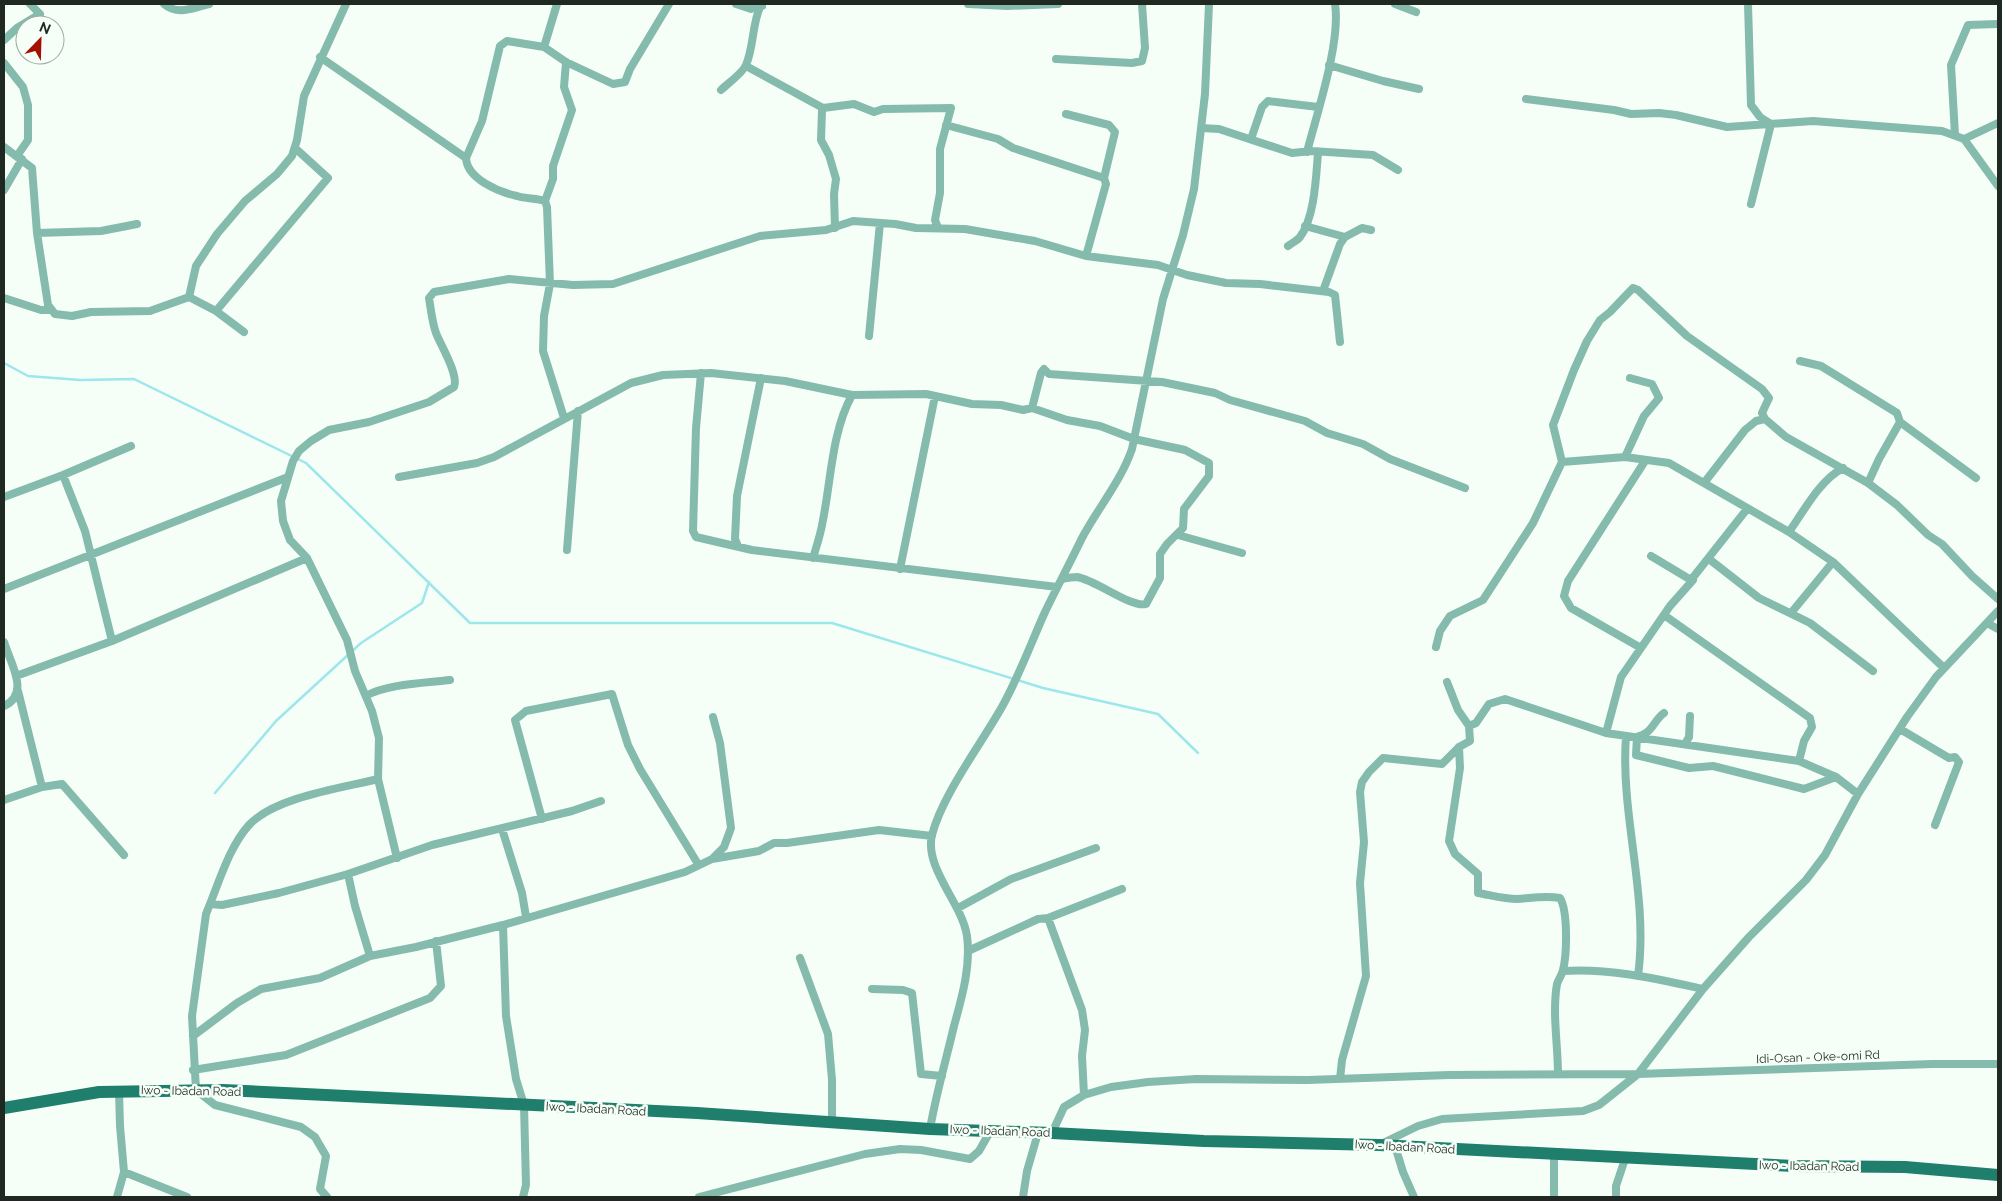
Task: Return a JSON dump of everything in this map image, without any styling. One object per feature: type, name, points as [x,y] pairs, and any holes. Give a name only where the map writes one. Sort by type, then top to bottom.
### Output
[{"type":"main road","name":"Iwo - Ibadan Road","points":[[4,1108],[62,1096],[120,1090],[196,1090],[697,1113],[930,1129],[991,1130],[1204,1141],[1395,1146],[1795,1166],[1905,1167],[1998,1175]]},
{"type":"street","points":[[4,40],[40,14],[30,4]]},
{"type":"street","points":[[164,4],[176,11],[208,4]]},
{"type":"street","points":[[189,297],[196,266],[217,234],[246,201],[289,162],[295,148],[304,96],[320,57],[346,4]]},
{"type":"street","points":[[544,47],[557,4]]},
{"type":"street","points":[[545,201],[516,196],[494,188],[475,176],[468,168],[466,158],[482,121],[500,46],[508,41],[544,47],[566,62],[613,84],[625,82],[630,69],[669,4]]},
{"type":"street","points":[[736,4],[751,9],[762,5]]},
{"type":"street","points":[[968,4],[1058,4]]},
{"type":"street","points":[[1056,60],[1132,63],[1142,61],[1146,48],[1142,4]]},
{"type":"street","points":[[930,1129],[962,995],[968,951],[967,934],[958,908],[937,868],[931,848],[932,836],[947,800],[1004,704],[1058,587],[1087,530],[1127,462],[1134,439],[1144,381],[1163,298],[1173,269],[1192,197],[1205,94],[1209,4]]},
{"type":"street","points":[[1307,152],[1329,65],[1337,20],[1336,4]]},
{"type":"street","points":[[1395,4],[1416,12]]},
{"type":"street","points":[[1748,4],[1751,105],[1760,118],[1771,124]]},
{"type":"street","points":[[721,90],[746,66],[756,17],[762,5]]},
{"type":"street","points":[[1955,135],[1952,64],[1968,25],[1998,24]]},
{"type":"street","points":[[320,57],[466,158]]},
{"type":"street","points":[[564,418],[543,351],[544,316],[550,284],[547,207],[545,201],[553,179],[553,166],[572,110],[564,87],[566,62]]},
{"type":"street","points":[[4,63],[23,87],[28,105],[28,140],[4,190]]},
{"type":"street","points":[[1329,65],[1383,81],[1419,89]]},
{"type":"street","points":[[746,66],[823,108],[854,104],[874,112],[883,109],[901,110],[944,106],[951,108],[940,149],[940,193],[935,220],[938,228]]},
{"type":"street","points":[[1526,99],[1614,110],[1630,114],[1659,113],[1676,115],[1726,127],[1813,121],[1942,131],[1964,140],[1998,186]]},
{"type":"street","points":[[1251,139],[1262,107],[1268,101],[1318,107]]},
{"type":"street","points":[[823,108],[821,140],[829,155],[836,178],[834,194],[835,228]]},
{"type":"street","points":[[1066,114],[1109,125],[1115,132],[1104,178],[1106,184],[1086,256]]},
{"type":"street","points":[[1964,140],[1998,123]]},
{"type":"street","points":[[1751,204],[1771,124]]},
{"type":"street","points":[[946,126],[998,139],[1014,148],[1104,178]]},
{"type":"street","points":[[1201,128],[1219,129],[1292,153],[1318,152],[1373,155],[1398,170]]},
{"type":"street","points":[[4,147],[32,168],[38,233],[50,310]]},
{"type":"street","points":[[216,311],[328,178],[295,148]]},
{"type":"street","points":[[1288,246],[1300,237],[1305,226],[1316,190],[1318,152]]},
{"type":"street","points":[[398,858],[378,779],[379,738],[366,696],[355,671],[347,640],[307,558],[290,540],[283,521],[280,501],[299,450],[329,430],[369,422],[430,402],[454,388],[455,377],[436,331],[431,312],[429,298],[434,292],[508,279],[550,284],[613,284],[760,236],[835,228],[853,221],[916,228],[965,229],[1035,241],[1086,256],[1158,265],[1187,275],[1226,283],[1260,284],[1323,291],[1335,295],[1340,342]]},
{"type":"street","points":[[869,336],[880,223]]},
{"type":"street","points":[[38,233],[100,231],[137,224]]},
{"type":"street","points":[[1305,226],[1345,237]]},
{"type":"street","points":[[1323,291],[1345,237],[1362,228],[1371,230]]},
{"type":"street","points":[[1436,647],[1440,631],[1450,616],[1483,600],[1533,523],[1562,462],[1554,425],[1574,370],[1600,320],[1633,288],[1688,336],[1762,389],[1769,398],[1762,413],[1765,419],[1786,437],[1842,468],[1897,505],[1928,535],[1942,544],[1972,576],[1998,598]]},
{"type":"street","points":[[4,298],[41,310],[50,310],[62,316],[91,312],[150,310],[189,297],[216,311],[244,332]]},
{"type":"street","points":[[1800,361],[1821,366],[1890,408],[1897,413],[1900,422],[1976,478]]},
{"type":"street","points":[[1032,408],[1040,373],[1044,369],[1049,374],[1162,382],[1191,390],[1215,393],[1230,400],[1305,421],[1327,433],[1363,444],[1390,459],[1466,488]]},
{"type":"street","points":[[399,477],[486,460],[520,445],[578,410],[631,383],[663,375],[700,373],[761,378],[852,395],[936,396],[972,404],[1001,404],[1023,410],[1032,408],[1067,420],[1100,426],[1134,439],[1185,450],[1209,463],[1209,476],[1196,496],[1187,504],[1183,528],[1178,535],[1166,544],[1160,554],[1160,578],[1146,604],[1135,604],[1113,591],[1076,577],[1062,579]]},
{"type":"street","points":[[700,373],[696,428],[693,531],[696,537],[752,550],[858,562],[900,570],[1058,587]]},
{"type":"street","points":[[738,546],[735,539],[737,496],[761,378]]},
{"type":"street","points":[[1625,457],[1644,416],[1659,398],[1652,384],[1630,378]]},
{"type":"street","points":[[813,558],[823,523],[835,450],[846,405],[852,395]]},
{"type":"street","points":[[900,570],[936,396]]},
{"type":"street","points":[[567,550],[578,410]]},
{"type":"street","points":[[1704,483],[1745,430],[1756,421],[1765,419]]},
{"type":"street","points":[[1868,484],[1879,459],[1900,422]]},
{"type":"street","points":[[4,497],[63,475],[131,446]]},
{"type":"street","points":[[1562,462],[1625,457],[1669,463],[1789,532],[1832,562],[1944,668]]},
{"type":"street","points":[[1641,648],[1571,608],[1564,596],[1568,581],[1645,461]]},
{"type":"street","points":[[1789,532],[1799,515],[1829,478],[1842,468]]},
{"type":"street","points":[[63,475],[85,531],[112,641]]},
{"type":"street","points":[[4,589],[90,553],[288,477]]},
{"type":"street","points":[[1606,733],[1621,677],[1664,615],[1747,509]]},
{"type":"street","points":[[1178,535],[1242,553]]},
{"type":"street","points":[[1651,556],[1688,580],[1692,580]]},
{"type":"street","points":[[16,676],[112,641],[307,558]]},
{"type":"street","points":[[1709,559],[1759,598],[1810,623],[1873,671]]},
{"type":"street","points":[[1791,613],[1832,562]]},
{"type":"street","points":[[1379,1146],[1418,1126],[1442,1119],[1582,1111],[1599,1105],[1638,1074],[1703,989],[1750,936],[1806,880],[1825,855],[1858,794],[1900,729],[1944,668],[1998,611]]},
{"type":"street","points":[[1664,615],[1810,718],[1812,727],[1804,741],[1799,761]]},
{"type":"street","points":[[1987,623],[1998,630]]},
{"type":"street","points":[[4,642],[16,676],[42,787]]},
{"type":"street","points":[[366,696],[373,692],[450,680]]},
{"type":"street","points":[[1340,1079],[1342,1060],[1366,976],[1360,883],[1364,842],[1360,792],[1362,782],[1377,762],[1383,758],[1442,764],[1460,747],[1470,741],[1469,726],[1458,710],[1446,682]]},
{"type":"street","points":[[4,706],[15,698],[18,691]]},
{"type":"street","points":[[542,819],[515,720],[526,711],[612,694],[628,745],[640,769],[698,864]]},
{"type":"street","points":[[1469,726],[1476,723],[1489,704],[1505,699],[1606,733],[1799,761],[1836,777],[1858,794]]},
{"type":"street","points":[[1637,737],[1652,730],[1658,717],[1664,713]]},
{"type":"street","points":[[1685,744],[1689,737],[1690,716]]},
{"type":"street","points":[[712,717],[720,743],[731,828],[724,847],[712,859]]},
{"type":"street","points":[[1900,729],[1949,758],[1955,757],[1959,762],[1935,825]]},
{"type":"street","points":[[1626,736],[1624,766],[1642,930],[1638,976]]},
{"type":"street","points":[[1637,737],[1636,755],[1688,768],[1713,766],[1804,789],[1836,777]]},
{"type":"street","points":[[1460,747],[1460,768],[1449,841],[1455,854],[1478,874],[1478,893],[1518,899],[1529,896],[1560,898],[1564,905],[1563,972],[1557,983],[1558,1074]]},
{"type":"street","points":[[327,1197],[320,1189],[326,1156],[315,1136],[301,1127],[215,1105],[196,1090],[193,1070],[192,1016],[206,914],[230,856],[249,825],[277,806],[314,794],[378,779]]},
{"type":"street","points":[[4,800],[42,787],[62,784],[68,788],[79,804],[124,855]]},
{"type":"street","points":[[210,904],[222,905],[279,893],[348,874],[432,845],[502,830],[601,801]]},
{"type":"street","points":[[502,830],[522,893],[526,917]]},
{"type":"street","points":[[193,1036],[237,1003],[261,989],[320,978],[370,956],[503,925],[685,872],[698,864],[712,859],[759,850],[774,843],[810,840],[857,832],[893,831],[932,836]]},
{"type":"street","points":[[958,908],[1011,879],[1096,848]]},
{"type":"street","points":[[348,874],[354,906],[370,956]]},
{"type":"street","points":[[968,951],[1038,918],[1048,918],[1122,889]]},
{"type":"street","points":[[1048,918],[1082,1010],[1085,1030],[1082,1056],[1084,1095]]},
{"type":"street","points":[[503,925],[506,1016],[516,1079],[524,1106],[526,1185],[523,1197]]},
{"type":"street","points":[[193,1070],[286,1055],[430,998],[441,986],[436,941]]},
{"type":"street","points":[[800,958],[828,1034],[832,1080],[832,1123]]},
{"type":"street","points":[[1563,972],[1583,970],[1638,976],[1703,989]]},
{"type":"street","points":[[872,989],[904,990],[912,993],[921,1074],[942,1076]]},
{"type":"street","name":"Idi-Osan - Oke-omi Rd","points":[[1052,1133],[1064,1107],[1084,1095],[1120,1086],[1196,1079],[1340,1079],[1638,1074],[1932,1064],[1998,1064]]},
{"type":"street","points":[[117,1197],[124,1172],[120,1126],[120,1090]]},
{"type":"street","points":[[700,1197],[865,1154],[900,1148],[921,1150],[970,1160],[979,1151],[991,1130]]},
{"type":"street","points":[[1023,1197],[1027,1170],[1038,1133]]},
{"type":"street","points":[[1395,1146],[1402,1172],[1414,1197]]},
{"type":"street","points":[[1554,1155],[1554,1197]]},
{"type":"street","points":[[1616,1197],[1616,1186],[1625,1159]]},
{"type":"street","points":[[124,1172],[187,1197]]},
{"type":"waterway","points":[[4,363],[28,376],[80,380],[134,379],[306,463],[470,623],[832,623],[1043,688],[1158,714],[1198,753]]},
{"type":"waterway","points":[[215,793],[276,721],[361,643],[422,603],[429,582]]}]
